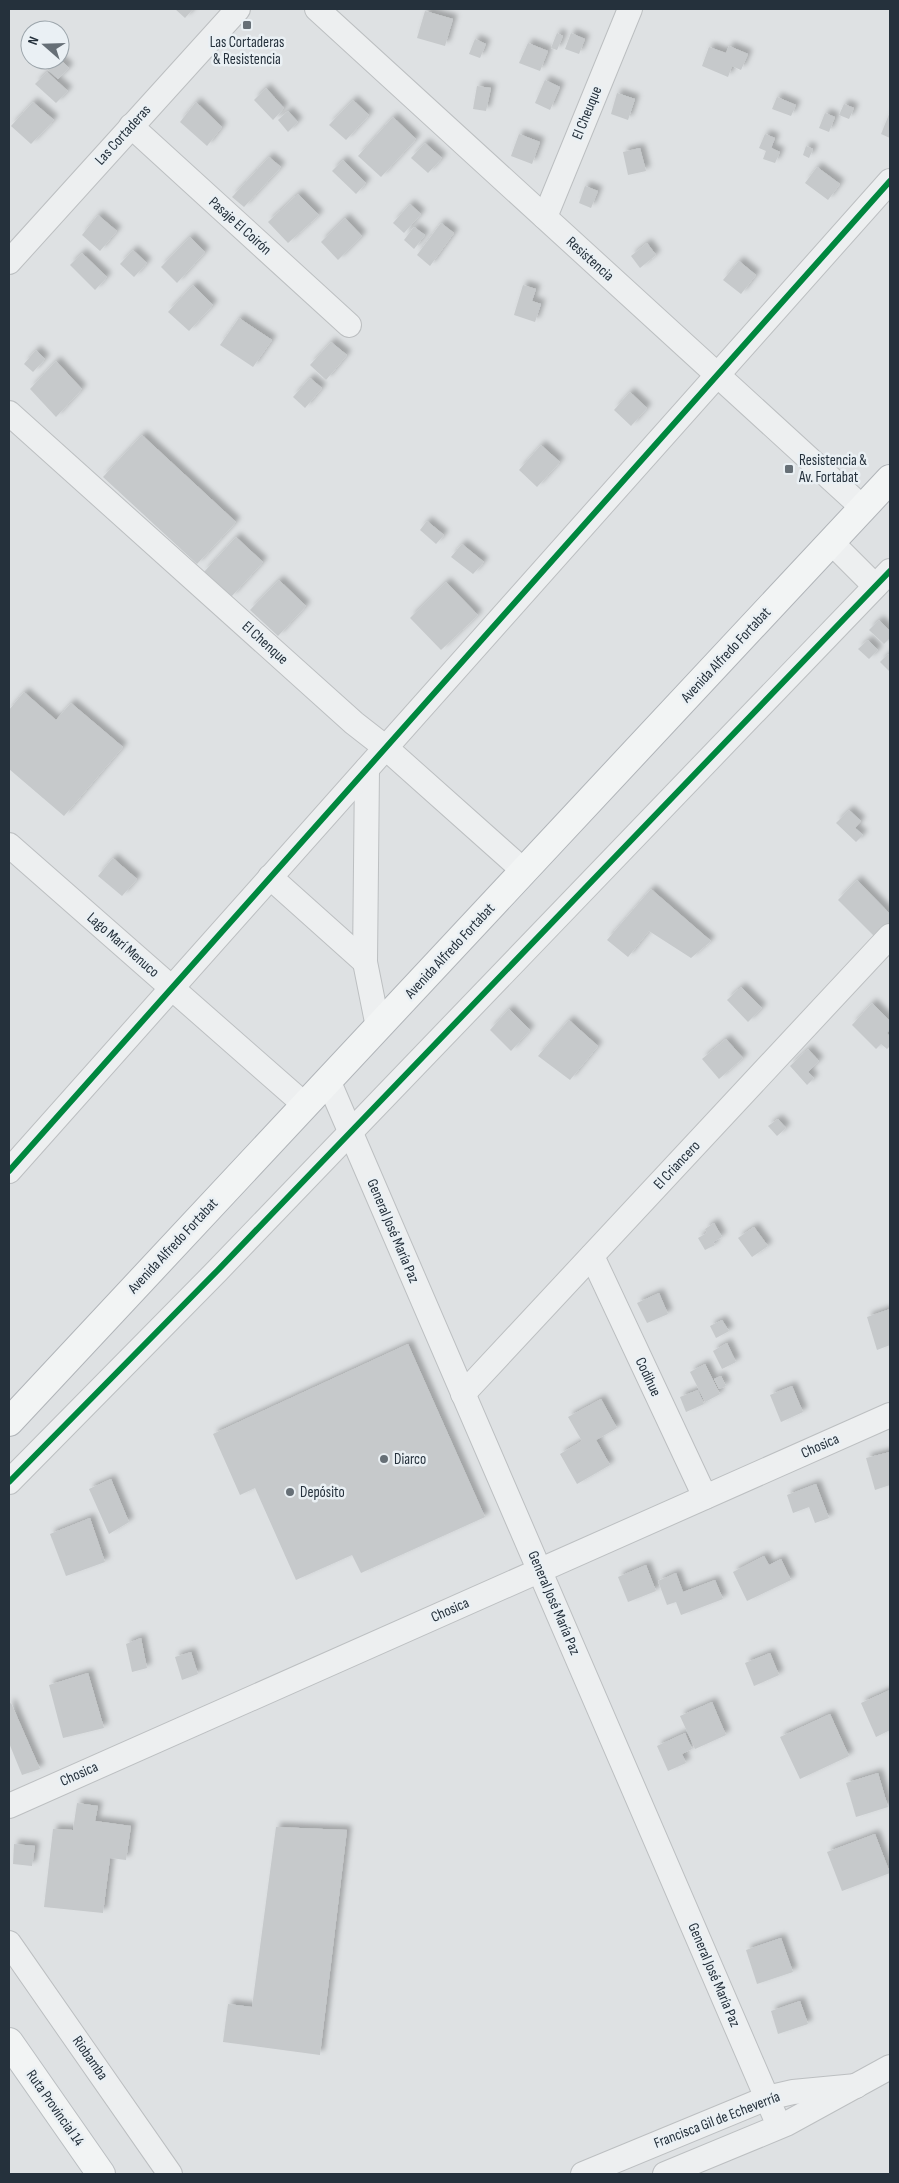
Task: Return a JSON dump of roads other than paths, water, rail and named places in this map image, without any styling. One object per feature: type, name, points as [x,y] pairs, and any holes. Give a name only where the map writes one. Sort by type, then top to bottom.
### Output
[{"type":"main road","name":"Avenida Alfredo Fortabat","points":[[9,1422],[890,479]]},
{"type":"main road","name":"Ruta Provincial 14","points":[[9,2042],[101,2174]]},
{"type":"street","name":"Las Cortaderas","points":[[9,262],[238,9]]},
{"type":"street","name":"Resistencia","points":[[316,9],[863,508]]},
{"type":"street","name":"El Cheuque","points":[[545,217],[630,9]]},
{"type":"street","name":"Pasaje El Coirón","points":[[131,126],[349,325]]},
{"type":"street","points":[[9,1171],[890,181]]},
{"type":"street","name":"El Chenque","points":[[9,413],[354,723],[386,748],[524,871]]},
{"type":"street","points":[[9,1482],[351,1132],[883,578],[831,542]]},
{"type":"street","points":[[367,769],[365,962],[378,1027]]},
{"type":"street","name":"Lago Marí Menuco","points":[[9,845],[305,1105]]},
{"type":"street","points":[[270,877],[365,962]]},
{"type":"street","name":"El Criancero","points":[[464,1394],[890,936]]},
{"type":"street","name":"General José María Paz","points":[[328,1080],[779,2126]]},
{"type":"street","name":"Codihue","points":[[592,1256],[705,1497]]},
{"type":"street","name":"Chosica","points":[[9,1806],[890,1415]]},
{"type":"street","name":"Riobamba","points":[[10,1948],[170,2174]]},
{"type":"street","name":"Francisca Gil de Echeverría","points":[[665,2174],[779,2126],[890,2068]]},
{"type":"street","name":"Francisca Gil de Echeverría","points":[[583,2174],[767,2098],[793,2092],[856,2086]]},
{"type":"place","name":"Las Cortaderas & Resistencia","points":[[247,25]]},
{"type":"place","name":"Resistencia & Av. Fortabat","points":[[789,469]]},
{"type":"place","name":"Diarco","points":[[384,1459]]},
{"type":"place","name":"Depósito","points":[[290,1492]]}]
